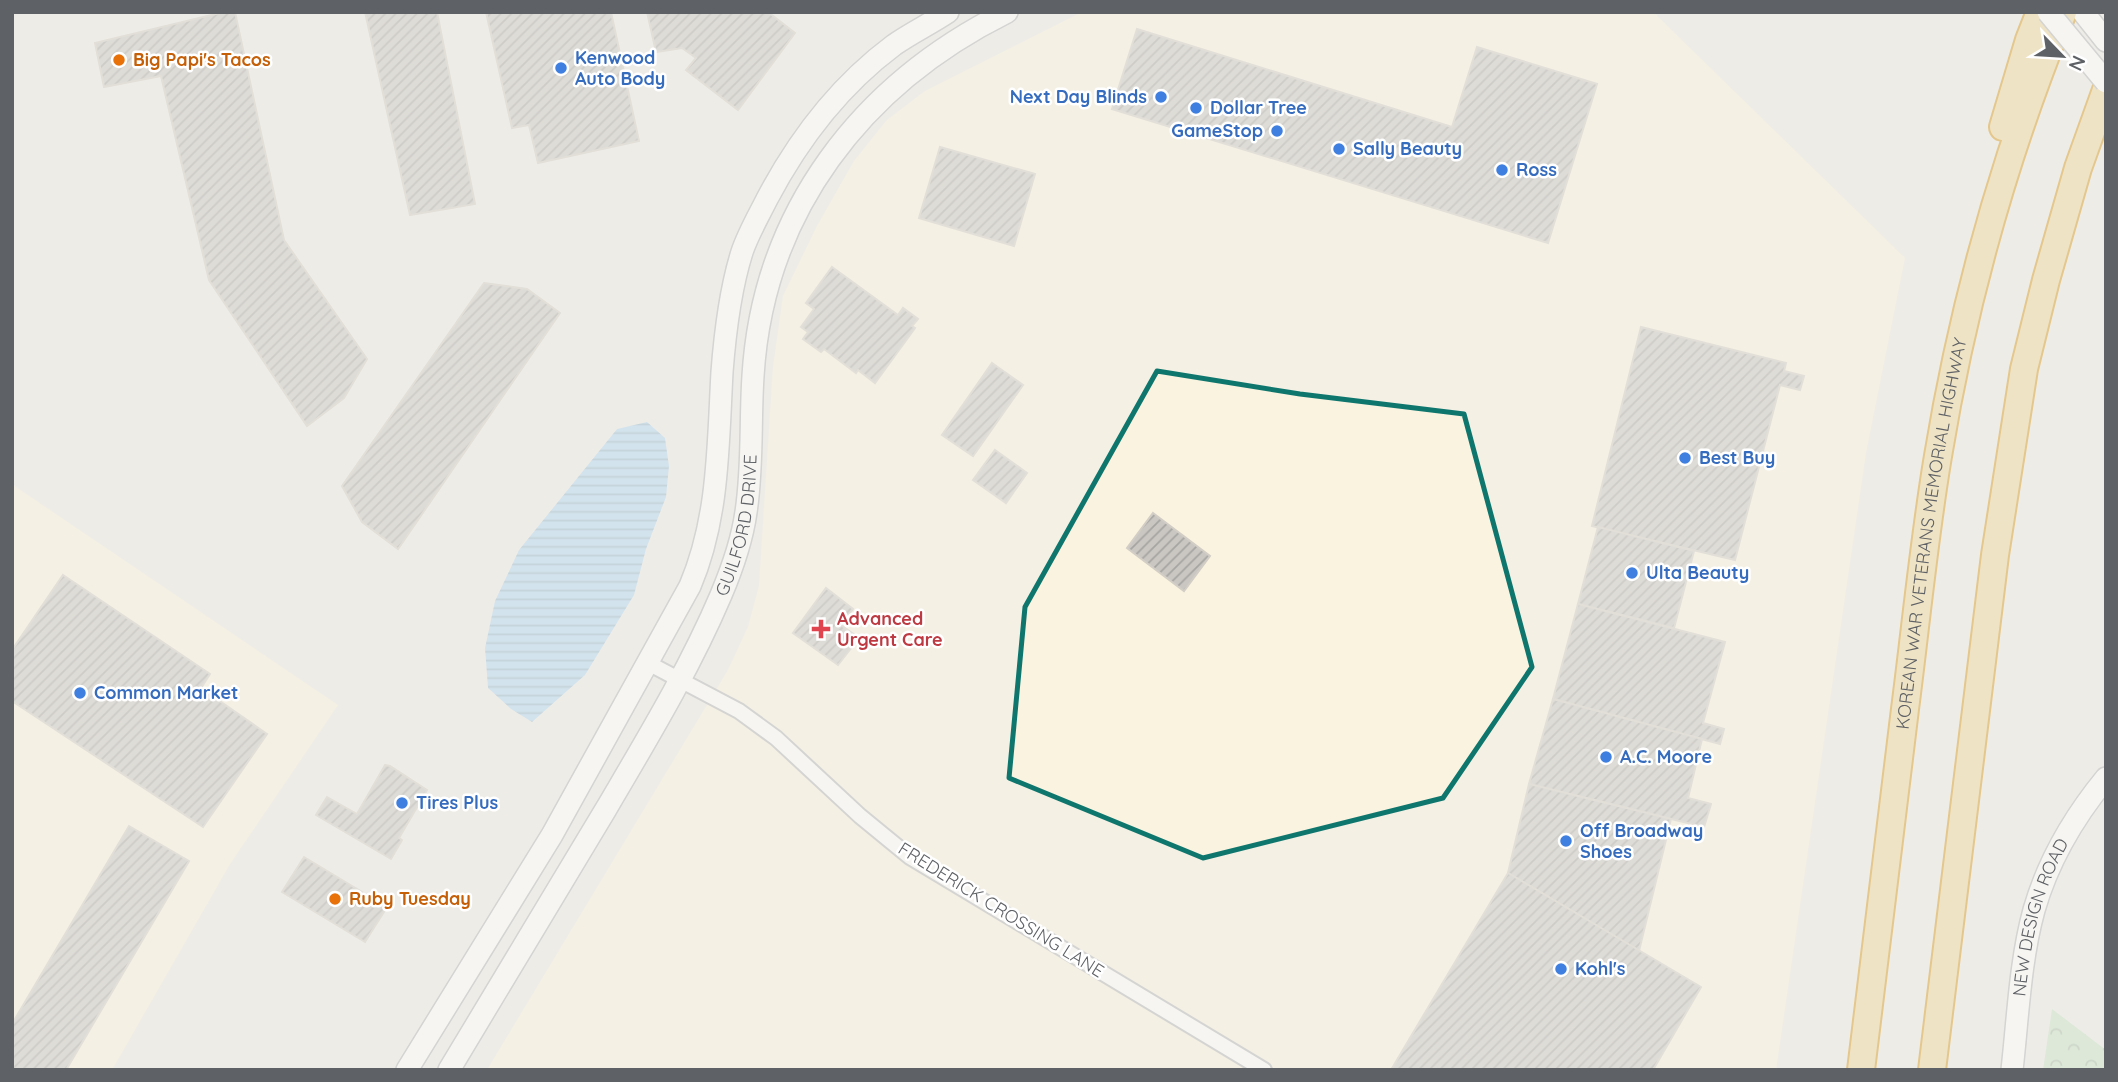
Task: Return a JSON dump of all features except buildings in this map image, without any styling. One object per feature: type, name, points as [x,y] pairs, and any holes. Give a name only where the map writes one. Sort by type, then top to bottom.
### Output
[{"type":"highway","points":[[1938,455],[1970,261],[1999,138],[2040,12]]},
{"type":"highway","name":"KOREAN WAR VETERANS MEMORIAL HIGHWAY","points":[[1861,1070],[1938,455],[1980,263],[2014,144],[2063,12]]},
{"type":"highway","points":[[1931,1070],[1995,555],[2024,369],[2067,205],[2106,89]]},
{"type":"main road","name":"GUILFORD DRIVE","points":[[407,1070],[552,835],[690,586],[703,556],[717,469],[726,332],[742,254],[753,226],[785,165],[802,138],[827,108],[894,45],[948,12]]},
{"type":"main road","name":"GUILFORD DRIVE","points":[[449,1070],[682,680],[722,593],[737,554],[746,513],[753,373],[761,313],[783,240],[802,201],[841,141],[862,116],[890,91],[977,27],[1007,12]]},
{"type":"main road","points":[[2048,12],[2106,82]]},
{"type":"main road","points":[[2083,12],[2106,41]]},
{"type":"main road","name":"NEW DESIGN ROAD","points":[[2011,1070],[2024,962],[2035,909],[2063,841],[2106,778]]},
{"type":"street","name":"FREDERICK CROSSING LANE","points":[[648,663],[739,712],[776,738],[860,816],[910,857],[1264,1070]]},
{"type":"highlighted area","points":[[1157,371],[1300,394],[1464,414],[1532,667],[1443,798],[1203,858],[1009,778],[1025,607]]},
{"type":"shaded area","points":[[1082,12],[1653,12],[1905,258],[1866,453],[1776,1070],[487,1070],[728,670],[748,627],[759,586],[773,367],[783,296],[817,226],[854,161],[887,120],[925,91]]},
{"type":"shaded area","points":[[13,485],[338,705],[230,864],[112,1070],[12,1070]]},
{"type":"green space","points":[[2052,1009],[2106,1050],[2106,1070],[2043,1070]]},
{"type":"water","points":[[647,422],[665,438],[669,466],[666,497],[646,549],[634,595],[585,675],[532,722],[511,709],[488,688],[485,648],[495,601],[519,550],[617,429]]},
{"type":"place","name":"Big Papi's Tacos","points":[[119,60]]},
{"type":"place","name":"Kenwood Auto Body","points":[[561,68]]},
{"type":"place","name":"Next Day Blinds","points":[[1161,97]]},
{"type":"place","name":"Dollar Tree","points":[[1196,108]]},
{"type":"place","name":"GameStop","points":[[1277,131]]},
{"type":"place","name":"Sally Beauty","points":[[1339,149]]},
{"type":"place","name":"Ross","points":[[1502,170]]},
{"type":"place","name":"Best Buy","points":[[1685,458]]},
{"type":"place","name":"Ulta Beauty","points":[[1632,573]]},
{"type":"place","name":"Advanced Urgent Care","points":[[821,629]]},
{"type":"place","name":"Common Market","points":[[80,693]]},
{"type":"place","name":"A.C. Moore","points":[[1606,757]]},
{"type":"place","name":"Tires Plus","points":[[402,803]]},
{"type":"place","name":"Off Broadway Shoes","points":[[1566,841]]},
{"type":"place","name":"Ruby Tuesday","points":[[335,899]]},
{"type":"place","name":"Kohl's","points":[[1561,969]]}]
